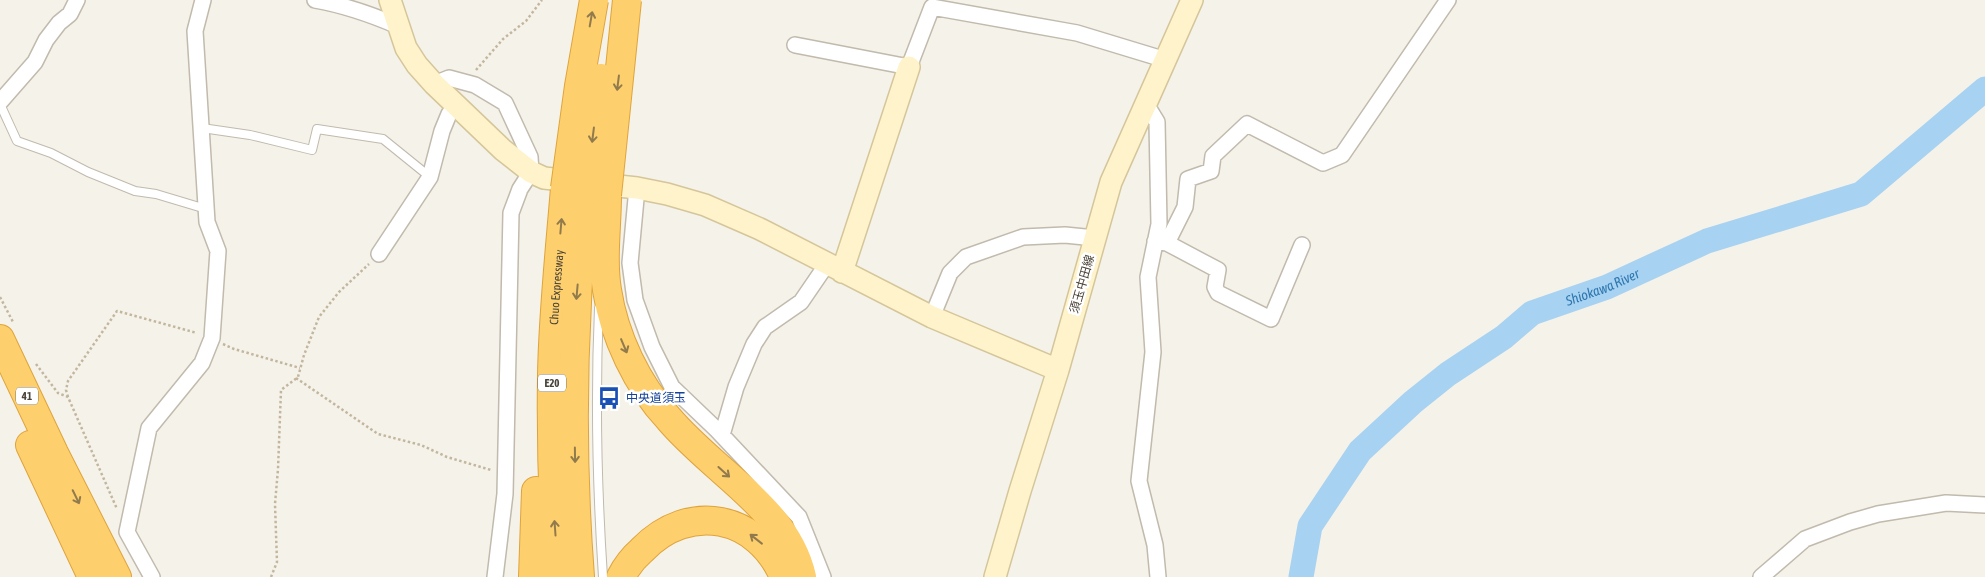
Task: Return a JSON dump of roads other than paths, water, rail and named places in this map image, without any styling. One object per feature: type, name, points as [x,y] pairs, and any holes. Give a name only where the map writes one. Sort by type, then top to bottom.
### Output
[{"type":"highway","name":"Chuo Expressway","points":[[540,575],[536,519],[536,440],[552,374],[556,298],[586,192],[579,86],[594,0]]},
{"type":"highway","name":"Chuo Expressway","points":[[580,577],[576,523],[574,376],[577,300],[586,192],[598,90],[614,0]]},
{"type":"highway","points":[[627,0],[586,192],[606,266],[607,290],[615,323],[623,346],[651,398],[668,419],[764,509],[781,530],[791,547],[802,577]]},
{"type":"highway","name":"41","points":[[6,331],[45,456]]},
{"type":"highway","name":"41","points":[[0,373],[45,456]]},
{"type":"highway","points":[[45,456],[92,577]]},
{"type":"highway","points":[[45,456],[117,577]]},
{"type":"highway","points":[[621,577],[636,555],[650,541],[665,531],[684,523],[707,520],[725,522],[740,527],[756,538],[771,552],[784,577]]},
{"type":"street","points":[[0,103],[35,62],[46,40],[59,23],[70,14],[78,0]]},
{"type":"street","points":[[152,577],[126,532],[149,428],[202,363],[212,338],[218,251],[207,222],[195,31],[203,0]]},
{"type":"street","points":[[315,0],[357,9],[398,26]]},
{"type":"street","points":[[390,0],[406,48],[417,65],[434,84],[503,150],[530,172],[544,178],[637,188],[668,194],[705,205],[760,229],[932,317],[1058,370]]},
{"type":"street","name":"須玉中田線","points":[[996,577],[1020,491],[1058,370],[1111,182],[1192,0]]},
{"type":"street","points":[[1158,577],[1155,545],[1139,481],[1153,352],[1148,277],[1161,242],[1185,207],[1188,179],[1210,171],[1213,156],[1246,124],[1323,164],[1342,154],[1448,0]]},
{"type":"street","points":[[722,435],[736,386],[754,344],[765,327],[801,302],[835,268],[932,7],[1077,33],[1166,60]]},
{"type":"street","points":[[796,45],[909,67]]},
{"type":"street","points":[[434,84],[449,78],[475,85],[505,103],[530,158],[530,172],[520,189],[511,213],[505,494],[495,577]]},
{"type":"street","points":[[1146,104],[1157,122],[1161,242]]},
{"type":"street","points":[[379,254],[430,177],[442,130],[449,114],[457,106]]},
{"type":"street","points":[[637,188],[630,263],[635,300],[652,347],[672,387],[722,435],[799,517],[823,577]]},
{"type":"street","points":[[932,317],[950,273],[966,257],[1024,237],[1065,235],[1095,238]]},
{"type":"street","points":[[1161,242],[1218,270],[1215,286],[1218,293],[1271,319],[1302,245]]},
{"type":"street","points":[[1761,577],[1805,539],[1850,522],[1878,514],[1946,503],[1985,505]]},
{"type":"lane","points":[[0,103],[17,141],[51,153],[88,172],[135,191],[156,194],[206,209]]},
{"type":"lane","points":[[202,128],[250,135],[312,150],[317,129],[383,139],[430,177]]},
{"type":"lane","points":[[603,577],[598,497],[596,377],[600,291],[606,266]]},
{"type":"waterway","name":"Shiokawa River","points":[[1301,577],[1310,526],[1360,451],[1413,402],[1448,374],[1504,337],[1532,313],[1607,287],[1707,241],[1861,194],[1985,89]]},
{"type":"place","name":"中央道須玉","points":[[609,398]]}]
